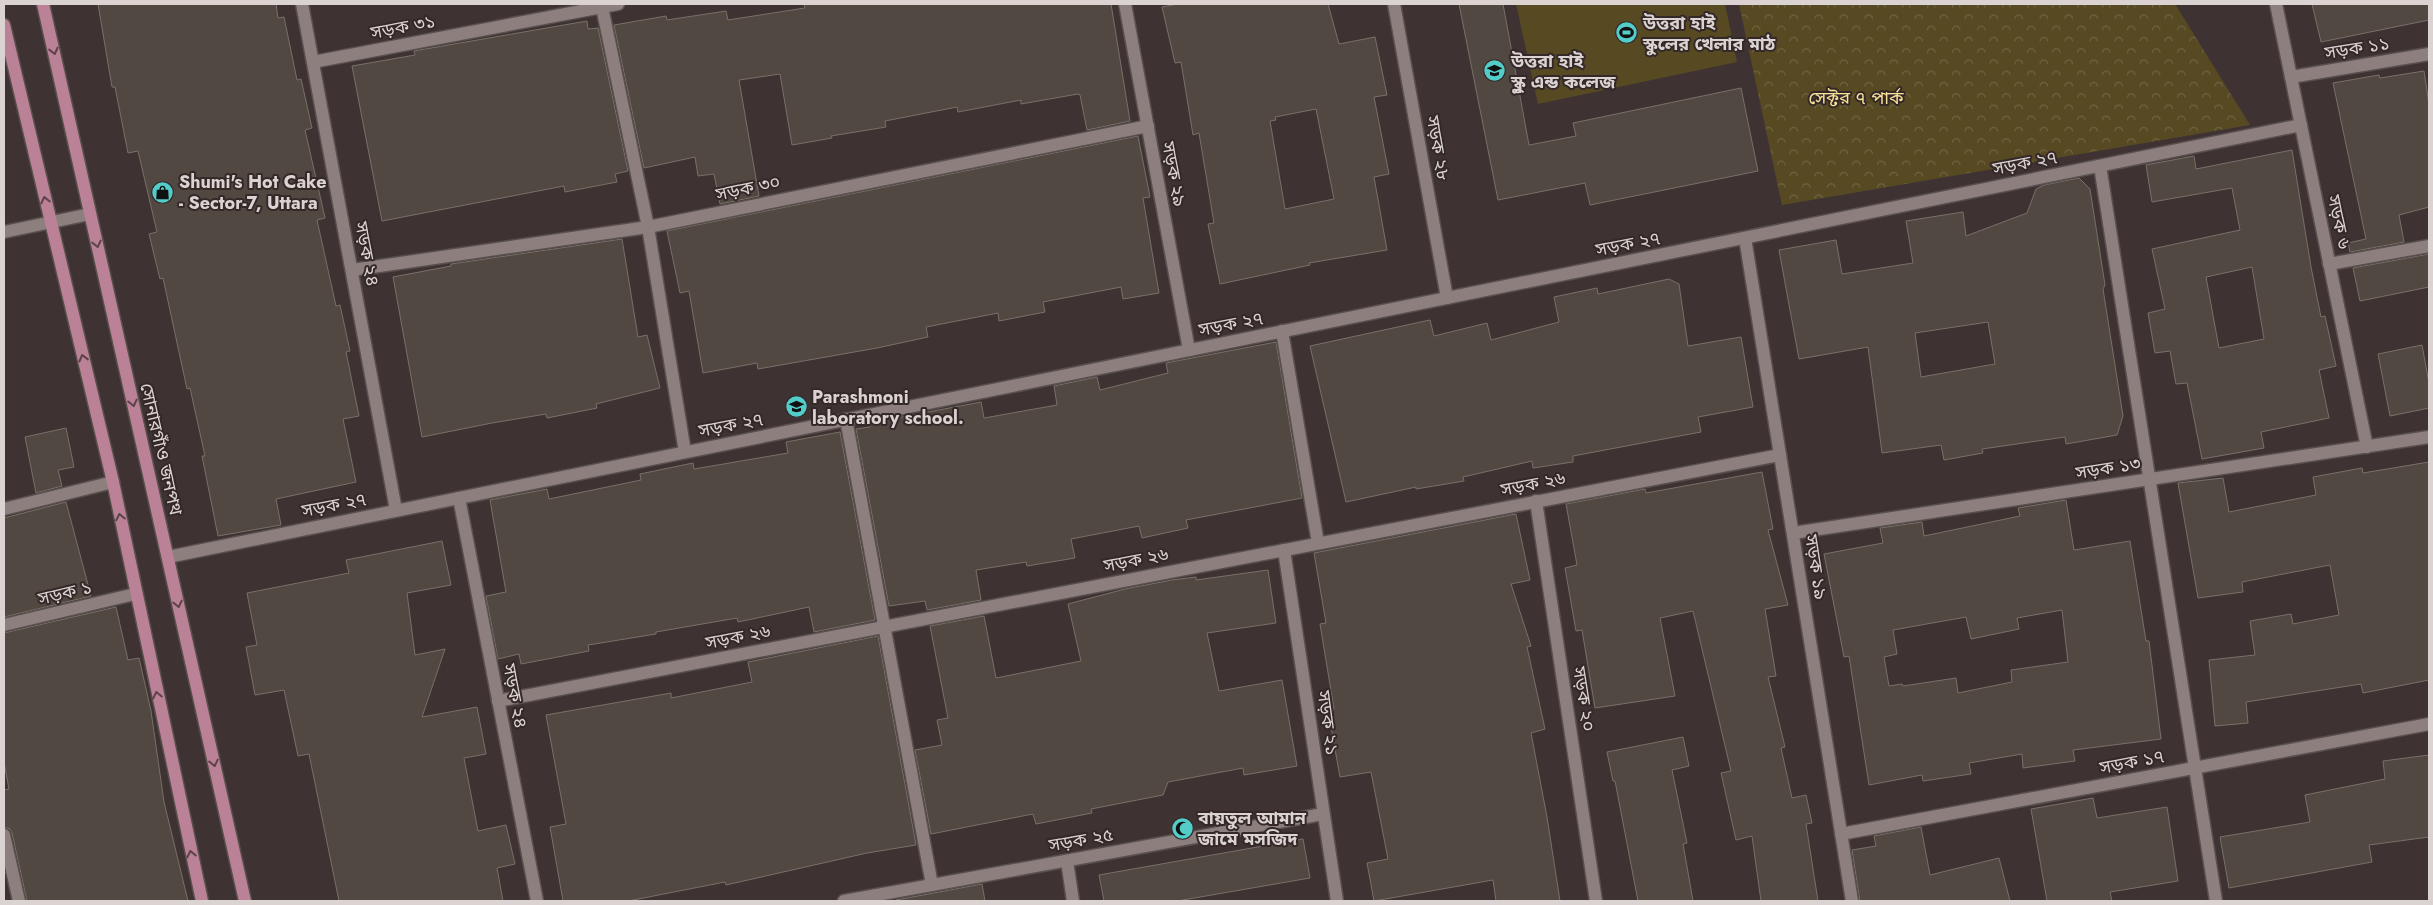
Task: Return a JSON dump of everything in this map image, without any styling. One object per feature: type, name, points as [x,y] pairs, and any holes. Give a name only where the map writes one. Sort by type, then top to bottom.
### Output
[{"type":"main road","name":"সোনারগাঁও জনপথ","points":[[43,4],[245,901]]},
{"type":"main road","points":[[4,25],[113,482],[135,594],[202,901]]},
{"type":"street","name":"সড়ক ২৪","points":[[302,4],[396,510]]},
{"type":"street","name":"সড়ক ৩১","points":[[313,62],[618,4]]},
{"type":"street","name":"সড়ক ২৯","points":[[1125,4],[1190,350]]},
{"type":"street","name":"সড়ক ২৮","points":[[1394,4],[1447,298]]},
{"type":"street","name":"সড়ক ৬","points":[[2276,4],[2367,447]]},
{"type":"street","points":[[602,7],[648,227],[685,452]]},
{"type":"street","name":"সড়ক ১১","points":[[2291,77],[2429,54]]},
{"type":"street","name":"সড়ক ২৭","points":[[168,557],[2301,125]]},
{"type":"street","name":"সড়ক ৩০","points":[[352,270],[648,227],[1148,126]]},
{"type":"street","points":[[2100,166],[2216,901]]},
{"type":"street","points":[[4,232],[90,214]]},
{"type":"street","name":"সড়ক ১৯","points":[[1745,238],[1852,901]]},
{"type":"street","points":[[2330,264],[2429,246]]},
{"type":"street","points":[[1282,332],[1318,543]]},
{"type":"street","points":[[846,420],[886,626],[932,885]]},
{"type":"street","name":"সড়ক ১৩","points":[[1793,533],[2429,437]]},
{"type":"street","name":"সড়ক ২৬","points":[[498,701],[1780,455]]},
{"type":"street","points":[[4,509],[113,482]]},
{"type":"street","name":"সড়ক ২৪","points":[[459,498],[537,901]]},
{"type":"street","name":"সড়ক ২০","points":[[1536,501],[1596,901]]},
{"type":"street","name":"সড়ক ২১","points":[[1284,550],[1337,901]]},
{"type":"street","name":"সড়ক ১","points":[[4,625],[135,594]]},
{"type":"street","name":"সড়ক ১৭","points":[[1841,834],[2429,724]]},
{"type":"street","name":"সড়ক ২৫","points":[[844,901],[1324,814]]},
{"type":"street","points":[[4,835],[19,901]]},
{"type":"street","points":[[1067,860],[1073,901]]},
{"type":"green space","name":"উত্তরা হাই স্কুলের খেলার মাঠ","points":[[1516,4],[1725,4],[1737,62],[1538,104]]},
{"type":"green space","name":"সেক্টর ৭ পার্ক","points":[[1739,4],[2175,4],[2250,125],[1782,205]]},
{"type":"building","points":[[98,4],[276,4],[278,18],[284,17],[297,80],[301,79],[312,128],[305,130],[325,218],[317,220],[336,306],[340,305],[350,351],[346,352],[359,416],[343,419],[356,482],[276,499],[281,525],[218,536],[202,456],[205,456],[190,388],[187,389],[163,278],[160,279],[149,234],[157,232],[138,151],[128,153],[115,87],[112,87]]},
{"type":"building","points":[[804,4],[1111,4],[1130,121],[1087,130],[1080,95],[1078,94],[1021,104],[1021,100],[958,112],[957,107],[885,121],[886,127],[831,136],[832,138],[792,145],[780,74],[739,80],[759,196],[720,204],[714,174],[698,176],[695,157],[644,168],[614,25],[666,16],[667,20],[726,11],[728,20],[805,8]]},
{"type":"building","points":[[1178,4],[1328,4],[1339,44],[1375,37],[1387,95],[1374,97],[1389,174],[1374,177],[1387,250],[1309,263],[1310,265],[1220,284],[1208,224],[1214,223],[1199,133],[1193,135],[1181,62],[1175,63],[1162,7]],"holes":[[[1316,109],[1334,199],[1285,209],[1270,121],[1276,120],[1275,117]]]},
{"type":"building","points":[[1459,4],[1503,4],[1529,145],[1576,136],[1573,123],[1741,88],[1758,171],[1590,205],[1585,183],[1498,200]]},
{"type":"building","points":[[2312,4],[2429,4],[2429,20],[2321,42]]},
{"type":"building","points":[[587,21],[588,29],[598,28],[628,171],[615,174],[617,182],[565,192],[564,186],[382,221],[352,66],[415,55],[414,51]]},
{"type":"building","points":[[2424,71],[2429,104],[2429,207],[2399,215],[2404,242],[2350,252],[2348,243],[2366,239],[2333,83],[2379,75],[2380,78]]},
{"type":"building","points":[[1138,136],[1150,197],[1143,198],[1159,293],[1123,299],[1121,287],[1043,302],[1045,312],[999,321],[998,313],[926,327],[928,337],[877,348],[758,369],[757,363],[703,373],[689,291],[680,293],[667,231]]},
{"type":"building","points":[[2292,150],[2321,317],[2325,316],[2336,366],[2319,370],[2329,418],[2261,432],[2264,448],[2202,459],[2187,383],[2176,384],[2170,351],[2155,353],[2148,313],[2165,309],[2152,249],[2240,230],[2232,188],[2152,202],[2146,165],[2194,156],[2196,169]],"holes":[[[2252,267],[2264,339],[2219,348],[2206,277]]]},
{"type":"building","points":[[2079,178],[2090,189],[2105,285],[2103,289],[2123,416],[2117,435],[2066,444],[2065,437],[1982,449],[1983,453],[1944,460],[1941,445],[1882,453],[1868,347],[1799,359],[1779,250],[1836,240],[1842,274],[1913,263],[1906,221],[1963,212],[1966,236],[2027,213],[2036,189],[2044,185]],"holes":[[[1988,322],[1995,364],[1921,377],[1915,333]]]},
{"type":"building","points":[[622,239],[638,337],[647,335],[660,388],[596,404],[597,408],[547,418],[546,414],[422,437],[393,277],[451,266],[451,264]]},
{"type":"building","points":[[2429,254],[2429,287],[2360,301],[2353,268]]},
{"type":"building","points":[[1669,279],[1679,284],[1688,346],[1741,337],[1753,407],[1698,417],[1701,432],[1573,456],[1573,462],[1533,468],[1532,461],[1463,477],[1464,481],[1416,489],[1416,487],[1346,502],[1310,346],[1430,320],[1434,336],[1487,323],[1491,340],[1559,322],[1554,297],[1597,288],[1598,294]]},
{"type":"building","points":[[1276,342],[1302,498],[1186,520],[1188,528],[1142,538],[1139,526],[1071,539],[1075,558],[1027,566],[1026,562],[976,570],[981,600],[927,610],[925,601],[889,606],[856,429],[870,427],[870,423],[981,402],[984,418],[1057,405],[1054,386],[1097,377],[1100,390],[1168,373],[1166,363]]},
{"type":"building","points":[[2422,345],[2429,383],[2429,408],[2390,416],[2378,354]]},
{"type":"building","points":[[66,428],[74,467],[58,470],[62,486],[36,493],[25,437]]},
{"type":"building","points":[[840,432],[875,620],[814,632],[809,607],[738,622],[737,618],[588,645],[589,651],[521,664],[519,654],[498,659],[486,596],[506,592],[490,500],[547,489],[549,499],[641,480],[640,474],[693,463],[694,469],[788,453],[786,442]]},
{"type":"building","points":[[2429,462],[2429,680],[2363,693],[2361,684],[2246,702],[2248,723],[2215,726],[2209,660],[2255,655],[2250,621],[2291,614],[2293,624],[2339,615],[2330,565],[2242,582],[2243,592],[2198,598],[2178,483],[2223,478],[2229,512],[2316,495],[2313,477],[2362,468],[2363,473]]},
{"type":"building","points":[[1762,472],[1773,529],[1768,530],[1788,605],[1765,609],[1776,676],[1768,677],[1785,747],[1781,748],[1792,798],[1806,795],[1812,823],[1806,824],[1818,901],[1761,901],[1752,836],[1736,840],[1721,773],[1731,771],[1693,611],[1660,618],[1675,696],[1595,708],[1582,630],[1576,631],[1565,568],[1577,565],[1566,504],[1645,489],[1646,493]]},
{"type":"building","points":[[2066,500],[2074,550],[2130,541],[2146,641],[2149,641],[2161,739],[2073,750],[2075,761],[2023,768],[2022,754],[1969,763],[1971,774],[1923,781],[1922,775],[1869,785],[1849,656],[1844,657],[1824,554],[1883,543],[1880,528],[1922,522],[1924,536],[2020,516],[2018,508]],"holes":[[[2062,610],[2068,662],[2011,670],[2012,682],[1958,693],[1956,678],[1903,686],[1902,684],[1889,686],[1884,657],[1897,654],[1893,630],[1966,617],[1971,639],[2019,629],[2017,618]]]},
{"type":"building","points":[[66,502],[91,596],[4,617],[4,518]]},
{"type":"building","points":[[1516,514],[1530,580],[1511,584],[1531,646],[1527,647],[1545,729],[1531,733],[1560,901],[1496,901],[1493,880],[1374,901],[1367,863],[1388,859],[1371,772],[1340,777],[1328,710],[1334,709],[1320,624],[1326,623],[1314,553]]},
{"type":"building","points":[[442,541],[451,585],[407,593],[415,655],[445,649],[422,717],[477,707],[486,754],[464,758],[478,831],[506,825],[515,864],[497,868],[503,901],[339,901],[309,754],[298,756],[284,690],[255,695],[246,647],[257,645],[247,593],[349,573],[346,560]]},
{"type":"building","points":[[1268,570],[1276,623],[1207,633],[1219,691],[1282,680],[1297,766],[1244,775],[1243,768],[1168,782],[1163,795],[1091,809],[1092,813],[1036,824],[1033,814],[931,834],[915,750],[942,745],[937,720],[948,718],[930,626],[984,616],[996,678],[1081,661],[1068,604],[1125,589],[1172,580],[1196,577],[1196,580]]},
{"type":"building","points":[[116,607],[128,660],[139,658],[151,711],[164,802],[188,901],[27,901],[12,833],[10,829],[4,827],[4,790],[9,789],[4,762],[4,633]]},
{"type":"building","points":[[878,636],[916,845],[867,853],[726,885],[725,882],[628,901],[563,901],[550,827],[566,824],[546,715],[671,693],[671,698],[752,682],[748,662]]},
{"type":"building","points":[[1683,737],[1689,766],[1672,770],[1687,843],[1683,844],[1693,901],[1638,901],[1615,781],[1613,781],[1607,752]]},
{"type":"building","points":[[2429,755],[2429,837],[2369,845],[2372,862],[2229,888],[2220,837],[2310,822],[2305,795],[2385,779],[2383,761]]},
{"type":"building","points":[[2093,798],[2097,818],[2167,807],[2178,881],[2110,892],[2112,901],[2047,901],[2031,809]]},
{"type":"building","points":[[1921,827],[1930,875],[1999,858],[2010,901],[1860,901],[1852,850],[1876,846],[1874,836]]},
{"type":"building","points":[[1303,839],[1310,878],[1177,901],[1104,901],[1099,875]]},
{"type":"building","points":[[982,884],[985,901],[896,900]]},
{"type":"place","name":"উত্তরা হাই স্কুলের খেলার মাঠ","points":[[1627,33]]},
{"type":"place","name":"উত্তরা হাই স্কুল এন্ড কলেজ","points":[[1495,71]]},
{"type":"place","name":"Shumi's Hot Cake - Sector-7, Uttara","points":[[163,192]]},
{"type":"place","name":"Parashmoni laboratory school.","points":[[796,407]]},
{"type":"place","name":"বায়তুল আমান জামে মসজিদ","points":[[1182,828]]}]
